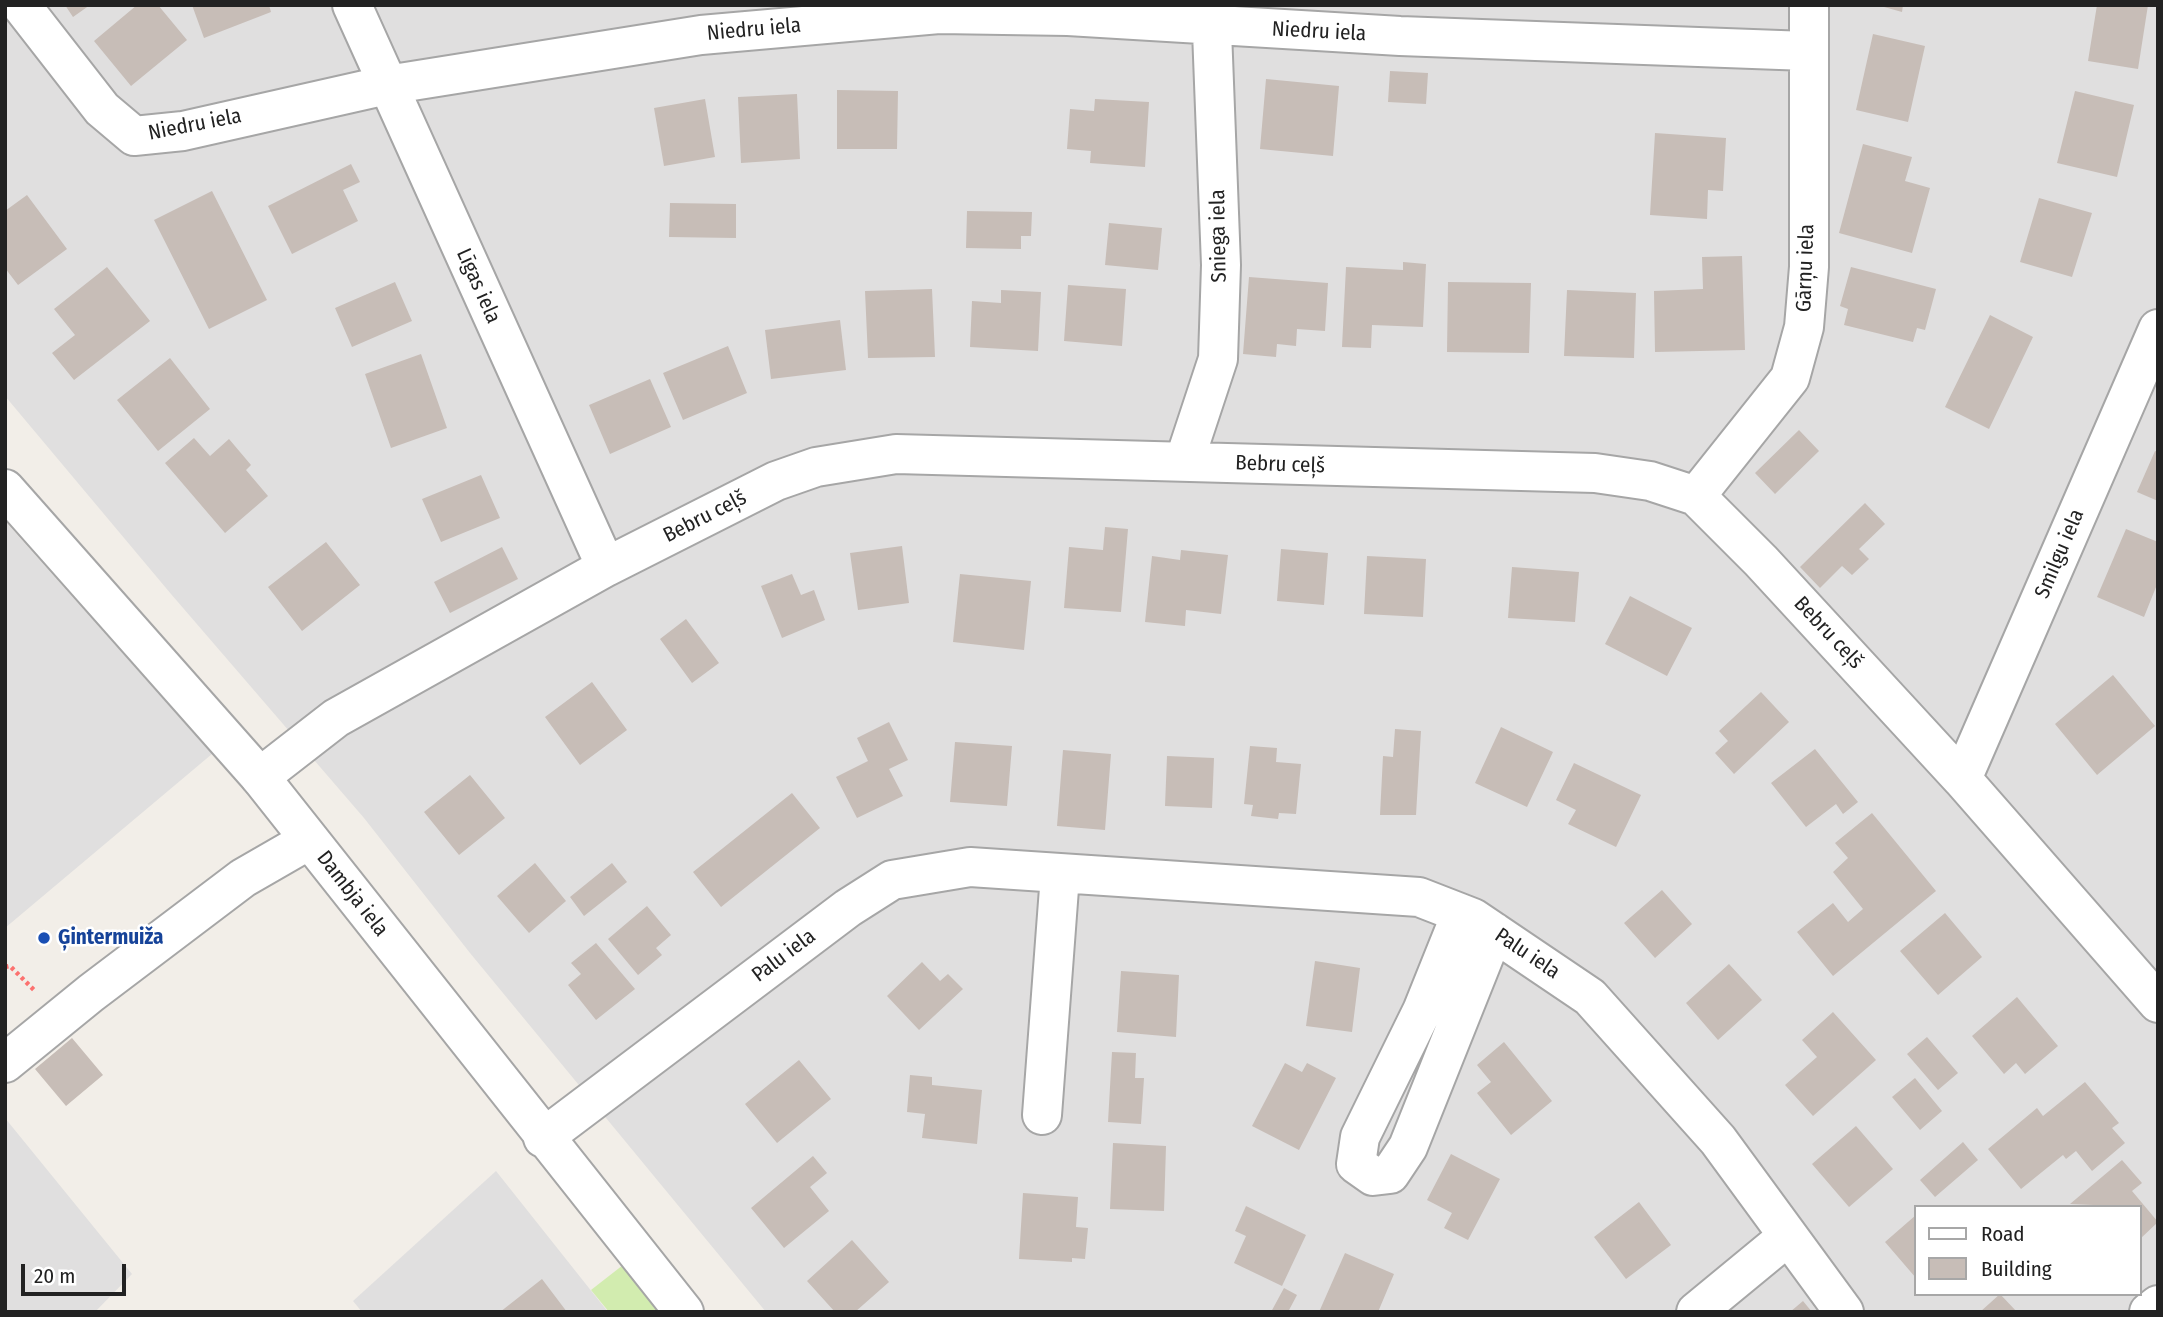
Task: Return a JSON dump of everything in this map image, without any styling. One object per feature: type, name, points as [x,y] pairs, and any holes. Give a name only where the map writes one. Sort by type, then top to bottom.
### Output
[{"type":"street","name":"Niedru iela","points":[[21,5],[102,108],[134,136],[183,131],[387,85],[701,20],[939,14],[1211,15],[1400,36],[1807,51]]},
{"type":"street","name":"Līgas iela","points":[[352,5],[606,567]]},
{"type":"street","name":"Gārņu iela","points":[[1696,496],[1790,378],[1804,327],[1809,267],[1809,5]]},
{"type":"street","name":"Sniega iela","points":[[1184,462],[1219,359],[1221,265],[1211,15]]},
{"type":"street","name":"Smilgu iela","points":[[1962,779],[2158,329]]},
{"type":"street","name":"Bebru ceļš","points":[[260,777],[336,718],[606,567],[776,481],[816,467],[856,458],[895,454],[1595,474],[1650,481],[1696,496],[1761,561],[1962,779],[2158,1003]]},
{"type":"street","name":"Dambja iela","points":[[5,489],[260,777],[543,1138],[684,1312]]},
{"type":"street","points":[[5,1063],[91,993],[243,878],[309,840]]},
{"type":"street","name":"Palu iela","points":[[543,1138],[848,908],[892,880],[970,867],[1419,897],[1461,914],[1494,932],[1590,997],[1718,1140],[1844,1312]]},
{"type":"street","points":[[1042,1115],[1060,875]]},
{"type":"street","points":[[1461,914],[1422,1012],[1360,1137],[1356,1164],[1373,1176],[1390,1174],[1408,1147],[1494,932]]},
{"type":"street","points":[[1696,1312],[1787,1237]]},
{"type":"street","points":[[2149,1312],[2158,1305]]},
{"type":"shaded area","points":[[5,5],[2158,5],[2158,1312],[766,1312],[470,953],[364,818],[5,396]]},
{"type":"shaded area","points":[[5,521],[212,754],[5,928]]},
{"type":"shaded area","points":[[5,1118],[132,1274],[95,1312],[5,1312]]},
{"type":"shaded area","points":[[496,1171],[608,1312],[362,1312],[353,1301]]},
{"type":"green space","points":[[623,1265],[671,1312],[609,1312],[591,1290]]},
{"type":"building","points":[[65,5],[90,5],[73,17]]},
{"type":"building","points":[[137,5],[158,5],[187,40],[131,86],[94,41]]},
{"type":"building","points":[[192,5],[269,5],[271,12],[204,38]]},
{"type":"building","points":[[1877,5],[1903,5],[1902,12]]},
{"type":"building","points":[[2097,5],[2148,5],[2138,69],[2088,61]]},
{"type":"building","points":[[1873,34],[1925,46],[1908,122],[1856,110]]},
{"type":"building","points":[[1390,71],[1428,73],[1426,104],[1388,102]]},
{"type":"building","points":[[1266,79],[1339,86],[1333,156],[1260,149]]},
{"type":"building","points":[[837,90],[898,91],[897,149],[837,149]]},
{"type":"building","points":[[2075,91],[2134,105],[2117,177],[2057,163]]},
{"type":"building","points":[[797,94],[800,159],[741,163],[738,97]]},
{"type":"building","points":[[705,99],[715,157],[664,166],[654,108]]},
{"type":"building","points":[[1095,99],[1149,102],[1145,167],[1090,163],[1091,151],[1067,149],[1070,109],[1094,111]]},
{"type":"building","points":[[1655,133],[1726,138],[1723,191],[1708,190],[1707,219],[1650,215]]},
{"type":"building","points":[[1863,144],[1912,157],[1905,181],[1930,188],[1912,253],[1839,233]]},
{"type":"building","points":[[351,164],[360,182],[343,190],[358,221],[292,254],[268,206]]},
{"type":"building","points":[[212,191],[267,300],[209,329],[154,220]]},
{"type":"building","points":[[27,195],[67,249],[18,285],[5,268],[5,211]]},
{"type":"building","points":[[2039,198],[2092,213],[2072,277],[2020,262]]},
{"type":"building","points":[[670,203],[736,204],[736,238],[669,237]]},
{"type":"building","points":[[967,211],[1032,212],[1031,236],[1021,236],[1021,249],[966,248]]},
{"type":"building","points":[[1109,223],[1162,228],[1158,270],[1105,265]]},
{"type":"building","points":[[1742,256],[1745,350],[1655,352],[1654,291],[1703,289],[1702,257]]},
{"type":"building","points":[[1403,262],[1426,264],[1423,327],[1372,325],[1371,348],[1342,347],[1346,267],[1403,270]]},
{"type":"building","points":[[107,267],[150,321],[74,380],[52,353],[75,335],[54,309]]},
{"type":"building","points":[[1851,267],[1936,289],[1925,330],[1917,328],[1913,342],[1844,325],[1848,309],[1840,306]]},
{"type":"building","points":[[1249,277],[1328,283],[1325,331],[1297,329],[1296,346],[1277,344],[1276,357],[1243,354]]},
{"type":"building","points":[[395,282],[412,321],[352,347],[335,308]]},
{"type":"building","points":[[1448,282],[1531,283],[1529,353],[1447,352]]},
{"type":"building","points":[[1068,285],[1126,289],[1122,346],[1064,341]]},
{"type":"building","points":[[932,289],[935,357],[868,358],[865,291]]},
{"type":"building","points":[[1001,290],[1041,292],[1038,351],[970,347],[972,301],[1001,303]]},
{"type":"building","points":[[1567,290],[1636,293],[1634,358],[1564,356]]},
{"type":"building","points":[[1990,315],[2033,337],[1989,429],[1945,407]]},
{"type":"building","points":[[840,320],[846,370],[771,379],[765,330]]},
{"type":"building","points":[[728,346],[747,393],[683,420],[663,373]]},
{"type":"building","points":[[421,354],[447,428],[391,448],[365,374]]},
{"type":"building","points":[[170,358],[210,409],[158,451],[117,400]]},
{"type":"building","points":[[650,379],[671,427],[610,454],[589,405]]},
{"type":"building","points":[[1799,430],[1819,451],[1775,494],[1755,473]]},
{"type":"building","points":[[194,438],[210,456],[229,439],[251,465],[246,470],[268,496],[225,533],[165,463]]},
{"type":"building","points":[[2155,451],[2158,452],[2158,501],[2137,492]]},
{"type":"building","points":[[481,475],[500,518],[441,542],[422,499]]},
{"type":"building","points":[[1865,503],[1885,524],[1859,549],[1869,559],[1852,575],[1842,566],[1820,588],[1800,567]]},
{"type":"building","points":[[1105,527],[1128,529],[1121,612],[1064,608],[1069,547],[1103,550]]},
{"type":"building","points":[[2126,529],[2158,542],[2158,582],[2144,617],[2097,597]]},
{"type":"building","points":[[326,542],[360,585],[302,631],[268,587]]},
{"type":"building","points":[[902,546],[909,603],[858,610],[850,553]]},
{"type":"building","points":[[502,547],[518,579],[450,613],[434,582]]},
{"type":"building","points":[[1281,549],[1328,553],[1324,605],[1277,601]]},
{"type":"building","points":[[1181,550],[1228,555],[1221,614],[1186,610],[1185,626],[1145,622],[1152,556],[1180,560]]},
{"type":"building","points":[[1367,556],[1426,559],[1423,617],[1364,614]]},
{"type":"building","points":[[1512,567],[1579,572],[1575,622],[1508,618]]},
{"type":"building","points":[[792,574],[801,595],[814,590],[825,620],[782,638],[761,586]]},
{"type":"building","points":[[960,574],[1031,581],[1024,650],[953,642]]},
{"type":"building","points":[[1630,596],[1692,628],[1667,676],[1605,644]]},
{"type":"building","points":[[686,619],[719,663],[692,683],[660,639]]},
{"type":"building","points":[[2113,675],[2155,726],[2097,775],[2055,724]]},
{"type":"building","points":[[592,682],[627,730],[580,765],[545,717]]},
{"type":"building","points":[[1761,692],[1789,722],[1734,774],[1715,753],[1728,741],[1719,731]]},
{"type":"building","points":[[889,722],[908,760],[889,769],[903,796],[857,818],[836,777],[868,761],[857,738]]},
{"type":"building","points":[[1501,727],[1553,752],[1527,807],[1475,783]]},
{"type":"building","points":[[1395,729],[1421,731],[1416,815],[1380,815],[1383,756],[1393,757]]},
{"type":"building","points":[[955,742],[1012,746],[1007,806],[950,802]]},
{"type":"building","points":[[1250,746],[1277,748],[1276,762],[1301,764],[1296,814],[1279,813],[1278,819],[1251,816],[1253,805],[1244,804]]},
{"type":"building","points":[[1815,749],[1858,802],[1843,814],[1836,804],[1806,827],[1771,783]]},
{"type":"building","points":[[1063,750],[1111,754],[1105,830],[1057,826]]},
{"type":"building","points":[[1167,756],[1214,758],[1212,808],[1165,806]]},
{"type":"building","points":[[1574,763],[1641,795],[1616,847],[1568,824],[1576,810],[1556,800]]},
{"type":"building","points":[[470,775],[505,818],[459,855],[424,812]]},
{"type":"building","points":[[792,793],[820,828],[721,907],[693,872]]},
{"type":"building","points":[[1872,813],[1936,891],[1833,976],[1797,932],[1833,903],[1848,922],[1863,909],[1833,872],[1848,858],[1835,843]]},
{"type":"building","points":[[535,863],[566,901],[529,933],[497,896]]},
{"type":"building","points":[[612,863],[627,882],[584,916],[570,897]]},
{"type":"building","points":[[1662,890],[1692,924],[1655,958],[1624,923]]},
{"type":"building","points":[[647,906],[671,935],[656,948],[662,955],[638,975],[608,939]]},
{"type":"building","points":[[1945,913],[1982,957],[1938,995],[1900,951]]},
{"type":"building","points":[[596,943],[635,989],[596,1020],[568,985],[581,974],[571,963]]},
{"type":"building","points":[[1315,961],[1360,968],[1352,1032],[1306,1026]]},
{"type":"building","points":[[922,962],[940,981],[948,974],[963,989],[919,1030],[887,996]]},
{"type":"building","points":[[1729,964],[1762,1000],[1718,1040],[1686,1003]]},
{"type":"building","points":[[1121,971],[1179,975],[1176,1037],[1117,1032]]},
{"type":"building","points":[[2017,997],[2058,1046],[2025,1074],[2016,1063],[2004,1074],[1972,1036]]},
{"type":"building","points":[[1833,1012],[1876,1060],[1813,1116],[1785,1085],[1817,1057],[1802,1040]]},
{"type":"building","points":[[1927,1037],[1958,1073],[1938,1090],[1907,1054]]},
{"type":"building","points":[[72,1038],[103,1075],[66,1106],[35,1069]]},
{"type":"building","points":[[1504,1042],[1552,1101],[1511,1135],[1477,1093],[1491,1082],[1477,1065]]},
{"type":"building","points":[[1112,1052],[1136,1053],[1135,1078],[1144,1078],[1141,1124],[1108,1122]]},
{"type":"building","points":[[799,1060],[831,1099],[777,1143],[745,1104]]},
{"type":"building","points":[[1285,1063],[1302,1072],[1307,1063],[1336,1078],[1299,1150],[1252,1126]]},
{"type":"building","points":[[910,1075],[932,1077],[932,1085],[982,1090],[977,1144],[922,1138],[925,1114],[907,1112]]},
{"type":"building","points":[[1915,1078],[1942,1111],[1920,1130],[1892,1097]]},
{"type":"building","points":[[2085,1082],[2119,1123],[2112,1128],[2125,1143],[2092,1171],[2076,1151],[2066,1159],[2063,1155],[2021,1189],[1988,1149],[2037,1108],[2043,1116]]},
{"type":"building","points":[[1856,1126],[1893,1169],[1849,1207],[1812,1164]]},
{"type":"building","points":[[1963,1142],[1978,1160],[1935,1197],[1920,1180]]},
{"type":"building","points":[[1113,1143],[1166,1146],[1164,1211],[1110,1209]]},
{"type":"building","points":[[1451,1154],[1500,1179],[1468,1240],[1444,1228],[1452,1213],[1427,1200]]},
{"type":"building","points":[[813,1156],[827,1173],[810,1187],[829,1211],[784,1248],[751,1208]]},
{"type":"building","points":[[2122,1160],[2142,1183],[2132,1191],[2158,1222],[2142,1237],[2142,1205],[2070,1204]]},
{"type":"building","points":[[1023,1193],[1078,1197],[1076,1227],[1088,1228],[1085,1259],[1072,1258],[1072,1262],[1019,1259]]},
{"type":"building","points":[[1639,1202],[1671,1245],[1626,1279],[1594,1237]]},
{"type":"building","points":[[1246,1206],[1306,1235],[1282,1286],[1234,1263],[1246,1236],[1235,1231]]},
{"type":"building","points":[[1914,1217],[1914,1276],[1885,1242]]},
{"type":"building","points":[[852,1240],[889,1282],[855,1312],[835,1312],[807,1281]]},
{"type":"building","points":[[1345,1253],[1394,1274],[1378,1312],[1319,1312]]},
{"type":"building","points":[[542,1279],[567,1312],[500,1312]]},
{"type":"building","points":[[1284,1288],[1297,1295],[1288,1312],[1271,1312]]},
{"type":"building","points":[[1998,1296],[2002,1296],[2017,1312],[1980,1312]]},
{"type":"building","points":[[1803,1301],[1812,1312],[1790,1312]]},
{"type":"place","name":"Ģintermuiža","points":[[44,938]]}]
